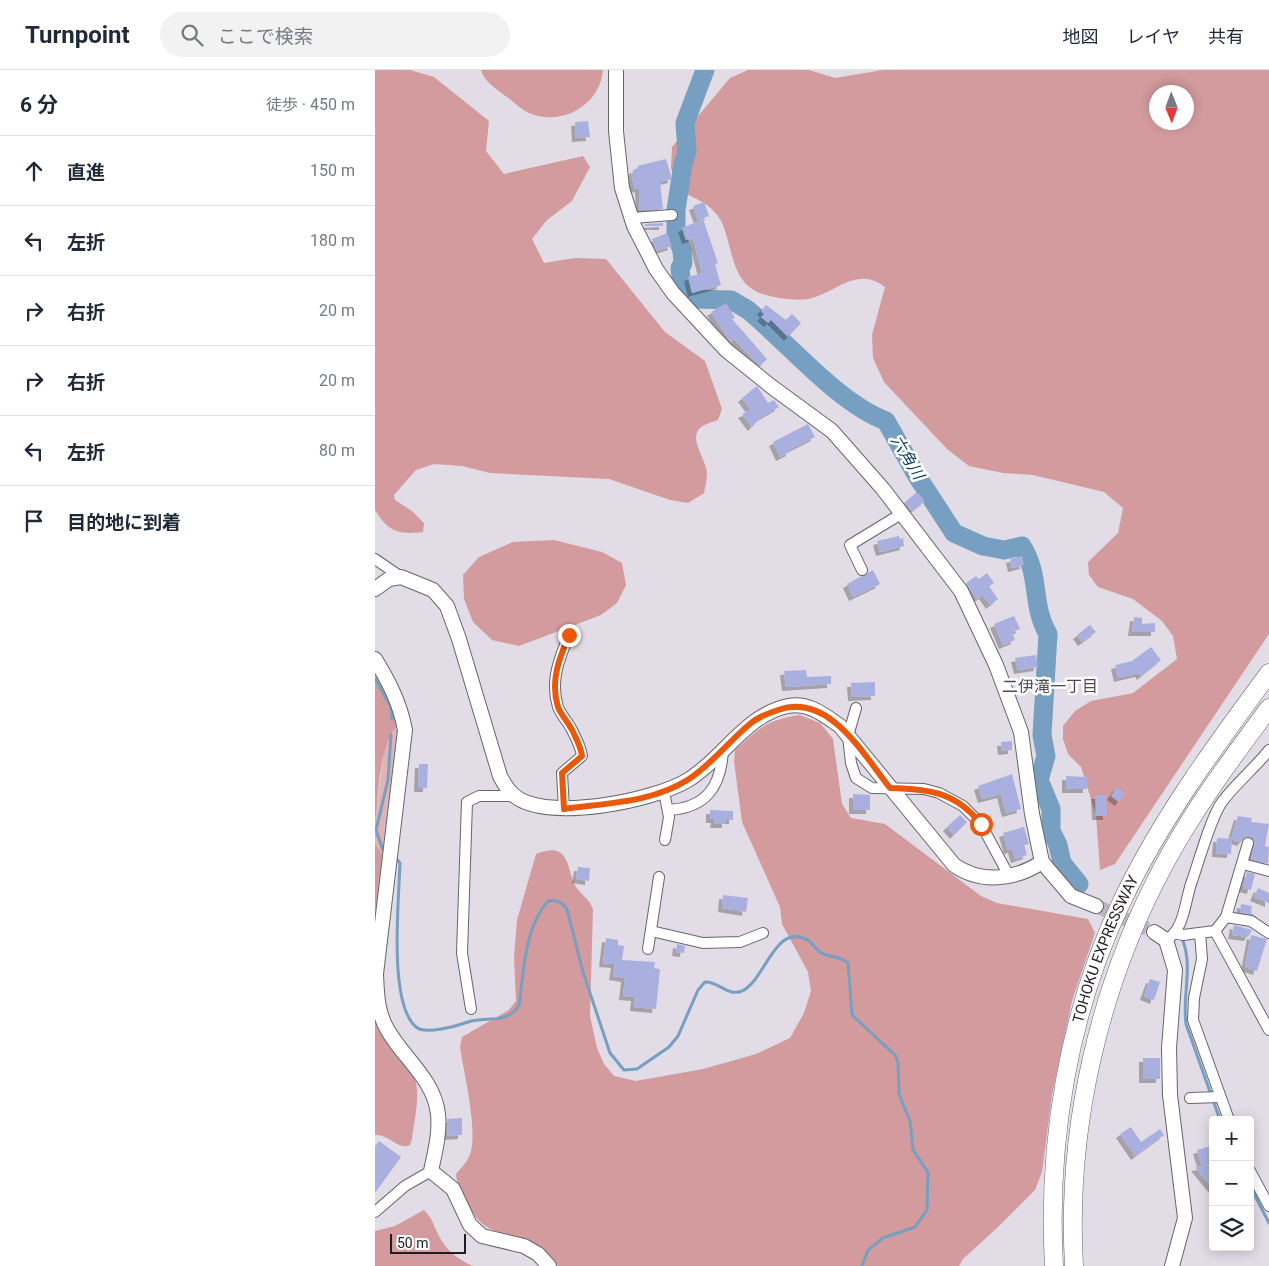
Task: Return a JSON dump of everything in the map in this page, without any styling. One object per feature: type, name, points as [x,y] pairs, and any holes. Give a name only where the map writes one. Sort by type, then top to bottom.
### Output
[{"type":"highway","name":"TOHOKU EXPRESSWAY","points":[[1054,1266],[1054,1166],[1062,1100],[1077,1030],[1103,946],[1121,902],[1177,802],[1212,749],[1269,673]]},
{"type":"highway","name":"TOHOKU EXPRESSWAY","points":[[1074,1266],[1076,1160],[1082,1112],[1095,1042],[1109,994],[1141,910],[1164,864],[1196,811],[1269,708]]},
{"type":"street","points":[[616,70],[619,172],[631,218],[644,248],[673,293],[731,355],[832,431],[883,489],[961,591],[996,665],[1021,732],[1031,814],[1042,862],[1071,896],[1096,906]]},
{"type":"street","points":[[631,218],[672,214]]},
{"type":"street","points":[[862,570],[850,545],[901,514]]},
{"type":"street","points":[[375,559],[401,577],[433,590],[447,606],[459,639],[500,776],[507,789],[515,796],[534,806],[564,809],[650,797],[664,792],[689,779],[752,722],[789,706],[806,706],[821,712],[840,726],[954,865],[962,871],[982,878],[1009,876],[1033,868],[1042,862]]},
{"type":"street","points":[[375,589],[389,579],[401,577]]},
{"type":"street","points":[[564,809],[562,773],[582,756],[582,750],[559,708],[555,689],[556,667],[569,635]]},
{"type":"street","points":[[375,659],[391,686],[402,713],[405,730],[376,974],[377,1005],[387,1030],[425,1080],[433,1095],[438,1112],[438,1130],[431,1171]]},
{"type":"street","points":[[855,708],[848,736],[851,763],[856,778],[872,788],[924,789],[939,793],[963,806],[981,824],[1009,876]]},
{"type":"street","points":[[668,810],[691,805],[708,796],[715,786],[722,764],[723,750]]},
{"type":"street","points":[[1172,1266],[1185,1218],[1170,1095],[1169,1048],[1175,970],[1170,936],[1183,917],[1191,885],[1215,815],[1222,802],[1269,750]]},
{"type":"street","points":[[664,792],[668,810],[665,840]]},
{"type":"street","points":[[471,1008],[462,953],[467,802],[479,796],[515,796]]},
{"type":"street","points":[[1154,932],[1170,936],[1215,931],[1226,917],[1248,843]]},
{"type":"street","points":[[1243,864],[1269,871]]},
{"type":"street","points":[[648,949],[659,876]]},
{"type":"street","points":[[1226,917],[1251,920],[1269,933]]},
{"type":"street","points":[[651,930],[703,943],[739,942],[763,933]]},
{"type":"street","points":[[1215,931],[1269,1030]]},
{"type":"street","points":[[1200,933],[1202,960],[1194,998],[1193,1020],[1213,1098],[1226,1116]]},
{"type":"street","points":[[1190,1098],[1213,1098]]},
{"type":"street","points":[[375,1212],[405,1186],[431,1171]]},
{"type":"street","points":[[431,1171],[453,1189],[470,1225],[482,1236],[524,1246],[538,1254],[549,1266]]},
{"type":"street","points":[[1254,1178],[1269,1206]]},
{"type":"shaded area","points":[[375,70],[410,70],[434,77],[489,121],[486,151],[504,174],[583,156],[590,167],[572,201],[547,220],[532,239],[544,263],[575,258],[606,259],[665,332],[705,361],[722,409],[718,420],[704,425],[697,433],[697,444],[707,473],[704,493],[688,503],[670,500],[609,479],[490,473],[462,466],[434,464],[416,470],[394,495],[395,500],[412,511],[424,523],[423,532],[400,532],[384,523],[375,510]]},
{"type":"shaded area","points":[[481,70],[603,70],[595,93],[587,103],[566,115],[542,117],[522,109],[490,84]]},
{"type":"shaded area","points":[[748,70],[809,70],[835,78],[883,70],[1269,70],[1269,634],[1115,864],[1100,870],[1096,815],[1081,767],[1068,754],[1063,739],[1063,726],[1075,711],[1091,701],[1133,693],[1177,659],[1173,636],[1162,621],[1133,599],[1098,587],[1089,575],[1088,562],[1118,533],[1123,508],[1104,492],[1033,475],[1003,473],[969,466],[947,449],[884,382],[873,358],[872,335],[885,287],[875,281],[856,280],[818,296],[798,300],[766,295],[754,290],[739,275],[721,221],[717,215],[702,202],[678,191],[671,168],[672,147],[730,78]]},
{"type":"shaded area","points":[[554,540],[602,552],[622,563],[626,585],[617,603],[601,615],[519,646],[492,640],[473,622],[464,599],[463,575],[479,557],[513,542]]},
{"type":"shaded area","points":[[375,672],[394,708],[397,727],[386,746],[380,772],[375,824]]},
{"type":"shaded area","points":[[800,715],[820,723],[833,739],[842,804],[851,818],[885,824],[981,896],[997,903],[1088,919],[1095,933],[1072,1001],[1052,1095],[1042,1172],[1035,1190],[963,1259],[959,1266],[558,1266],[540,1246],[525,1239],[489,1228],[481,1223],[463,1196],[456,1174],[469,1157],[472,1140],[471,1114],[460,1047],[462,1037],[509,1010],[516,1001],[514,958],[517,920],[536,854],[556,851],[561,854],[568,865],[576,887],[593,909],[590,1016],[597,1048],[604,1064],[614,1076],[636,1081],[703,1069],[756,1054],[790,1038],[804,1013],[811,991],[808,972],[782,924],[780,907],[742,822],[734,761],[735,750],[764,726],[779,719]]},
{"type":"shaded area","points":[[395,729],[397,729],[397,756],[384,857],[375,844],[375,824],[384,748]]},
{"type":"shaded area","points":[[375,844],[384,857],[375,924]]},
{"type":"shaded area","points":[[375,1019],[409,1067],[416,1081],[417,1106],[410,1145],[402,1146],[385,1137],[375,1135]]},
{"type":"shaded area","points":[[424,1210],[431,1218],[448,1249],[462,1261],[473,1266],[375,1266],[375,1231],[395,1226]]},
{"type":"building","points":[[588,121],[590,137],[576,138],[575,122]]},
{"type":"building","points":[[666,159],[672,179],[660,182],[663,209],[640,210],[639,188],[635,189],[631,173],[638,168],[637,166]]},
{"type":"building","points":[[704,202],[709,216],[698,220],[693,206]]},
{"type":"building","points":[[703,219],[718,263],[715,264],[721,285],[692,293],[688,277],[702,273],[693,238],[686,240],[682,228]]},
{"type":"building","points":[[663,223],[663,226],[645,226],[645,224]]},
{"type":"building","points":[[667,233],[672,246],[657,251],[652,239]]},
{"type":"building","points":[[726,303],[735,318],[732,319],[767,359],[760,366],[734,339],[731,342],[711,312]]},
{"type":"building","points":[[766,305],[786,320],[792,314],[801,323],[788,337],[771,320],[768,323],[761,317],[764,314],[761,311]]},
{"type":"building","points":[[757,386],[768,403],[774,400],[779,407],[760,418],[752,427],[742,414],[751,410],[742,398]]},
{"type":"building","points":[[808,424],[815,437],[789,450],[790,452],[780,457],[773,442]]},
{"type":"building","points":[[917,492],[925,501],[912,511],[905,502]]},
{"type":"building","points":[[899,536],[900,539],[903,538],[904,546],[880,552],[877,541]]},
{"type":"building","points":[[1022,556],[1024,565],[1012,568],[1010,559]]},
{"type":"building","points":[[873,570],[880,584],[853,597],[847,584]]},
{"type":"building","points":[[987,573],[994,583],[989,586],[998,599],[990,605],[983,595],[977,599],[966,583],[976,576],[979,579]]},
{"type":"building","points":[[1014,616],[1020,629],[1012,632],[1015,640],[1003,645],[994,624]]},
{"type":"building","points":[[1134,617],[1142,618],[1142,624],[1155,623],[1155,632],[1132,632]]},
{"type":"building","points":[[1090,625],[1096,632],[1082,642],[1077,635]]},
{"type":"building","points":[[1151,647],[1161,660],[1141,676],[1139,673],[1118,678],[1115,665],[1132,661]]},
{"type":"building","points":[[1036,655],[1038,667],[1018,670],[1015,658]]},
{"type":"building","points":[[806,670],[807,677],[831,676],[831,684],[786,687],[784,671]]},
{"type":"building","points":[[875,682],[875,696],[852,697],[851,683]]},
{"type":"building","points":[[1012,741],[1012,750],[1002,751],[1001,742]]},
{"type":"building","points":[[419,764],[428,764],[427,788],[418,788]]},
{"type":"building","points":[[1012,774],[1021,809],[1006,813],[1001,794],[982,799],[978,786]]},
{"type":"building","points":[[1066,776],[1087,777],[1087,789],[1066,789]]},
{"type":"building","points":[[1117,787],[1125,793],[1119,802],[1111,796]]},
{"type":"building","points":[[853,794],[870,795],[870,810],[853,810]]},
{"type":"building","points":[[1095,795],[1106,795],[1107,816],[1096,816]]},
{"type":"building","points":[[710,810],[733,811],[733,820],[726,820],[726,824],[714,824],[715,819],[710,819]]},
{"type":"building","points":[[960,815],[967,822],[954,835],[947,827]]},
{"type":"building","points":[[1238,816],[1252,818],[1251,822],[1269,824],[1265,846],[1269,847],[1268,864],[1251,859],[1255,844],[1253,838],[1246,836],[1241,842],[1231,839]]},
{"type":"building","points":[[1024,827],[1029,844],[1024,845],[1027,855],[1015,859],[1012,849],[1008,850],[1003,833]]},
{"type":"building","points":[[1217,838],[1232,839],[1231,854],[1216,853]]},
{"type":"building","points":[[578,867],[590,868],[589,881],[576,879]]},
{"type":"building","points":[[1247,872],[1255,874],[1251,890],[1243,888]]},
{"type":"building","points":[[1258,888],[1269,893],[1269,903],[1254,897]]},
{"type":"building","points":[[723,895],[748,898],[746,912],[722,908]]},
{"type":"building","points":[[1241,904],[1252,906],[1251,913],[1258,918],[1240,912]]},
{"type":"building","points":[[1234,925],[1252,930],[1248,937],[1232,935]]},
{"type":"building","points":[[1251,935],[1267,939],[1257,971],[1245,967]]},
{"type":"building","points":[[606,938],[618,940],[618,945],[624,946],[622,960],[655,962],[654,968],[660,969],[656,1009],[634,1007],[635,997],[623,996],[625,978],[613,976],[615,964],[603,963]]},
{"type":"building","points":[[677,944],[685,946],[684,953],[676,952]]},
{"type":"building","points":[[1150,979],[1160,982],[1154,1000],[1144,996]]},
{"type":"building","points":[[1143,1058],[1160,1058],[1160,1079],[1143,1079]]},
{"type":"building","points":[[462,1118],[462,1135],[448,1136],[447,1119]]},
{"type":"building","points":[[1131,1127],[1141,1142],[1160,1129],[1164,1135],[1135,1156],[1120,1134]]},
{"type":"building","points":[[379,1141],[401,1157],[375,1193],[375,1147]]},
{"type":"building","points":[[1209,1146],[1209,1161],[1206,1162],[1209,1165],[1209,1184],[1195,1167],[1202,1166],[1197,1150]]},
{"type":"waterway","name":"六角川","points":[[705,70],[685,123],[687,151],[683,164],[676,210],[676,234],[682,251],[683,263],[680,268],[682,287],[689,295],[696,299],[731,300],[748,310],[832,387],[868,413],[886,421],[917,476],[954,533],[983,546],[1004,550],[1022,546],[1032,568],[1039,613],[1048,634],[1042,735],[1046,756],[1039,780],[1051,809],[1051,831],[1058,845],[1062,863],[1079,884]]},
{"type":"waterway","points":[[375,679],[391,707],[392,719]]},
{"type":"waterway","points":[[386,852],[383,850],[376,830],[388,780],[391,735]]},
{"type":"waterway","points":[[394,856],[400,863],[397,924],[398,974],[407,1015],[416,1027],[420,1029],[434,1030],[457,1026],[475,1020],[503,1018],[514,1011],[519,1005],[526,951],[534,924],[548,901],[559,902],[567,909],[583,972],[610,1053],[624,1070],[637,1069],[669,1047],[678,1036],[698,990],[705,982],[710,982],[732,992],[742,991],[758,976],[779,945],[788,938],[797,937],[809,941],[823,954],[848,963],[852,1015],[896,1056],[899,1094],[910,1121],[913,1150],[928,1172],[927,1210],[915,1227],[883,1238],[868,1250],[862,1266]]},
{"type":"waterway","points":[[1183,941],[1187,961],[1186,1024],[1219,1116]]},
{"type":"waterway","points":[[1254,1194],[1269,1223]]},
{"type":"tunnel","points":[[1096,906],[1154,932]]},
{"type":"district","name":"二伊滝一丁目","points":[[1050,686]]},
{"type":"route","points":[[569,635],[556,667],[555,689],[559,708],[582,750],[582,756],[562,773],[564,809],[650,797],[671,789],[689,779],[711,762],[752,722],[789,706],[806,706],[821,712],[840,726],[890,788],[924,789],[939,793],[963,806],[981,824]]}]
